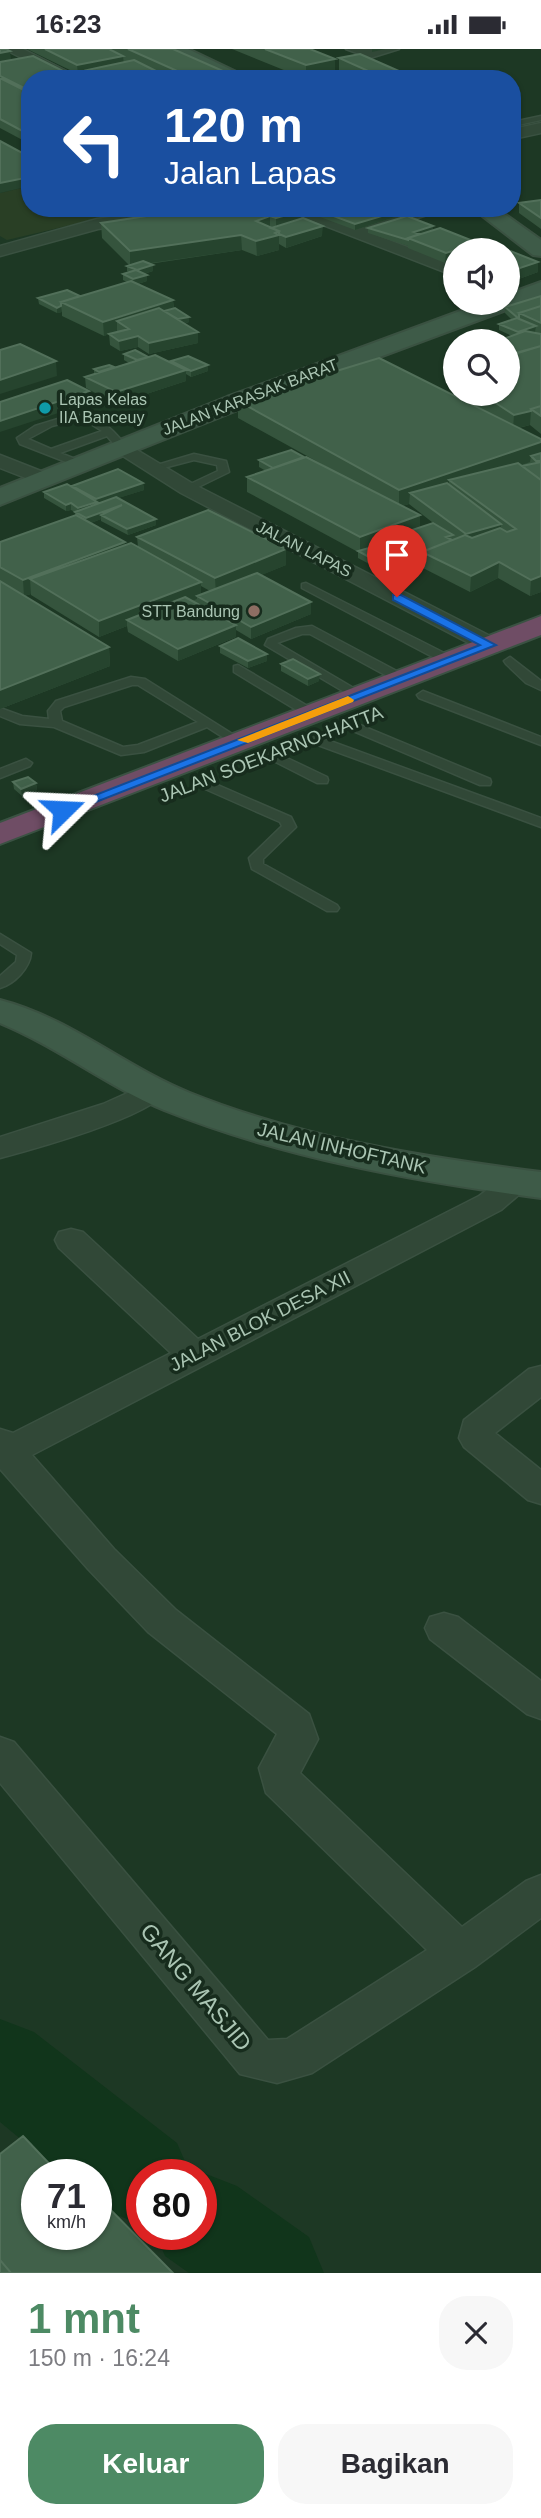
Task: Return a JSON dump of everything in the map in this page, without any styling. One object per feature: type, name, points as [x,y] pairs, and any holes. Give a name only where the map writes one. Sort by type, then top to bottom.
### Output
[{"type":"highway","name":"JALAN SOEKARNO-HATTA","points":[[3,834],[239,742],[312,726],[413,687],[500,653],[541,625]]},
{"type":"highway","name":"JALAN SOEKARNO-HATTA","points":[[413,687],[450,660],[541,649]]},
{"type":"highway","name":"JALAN SOEKARNO-HATTA","points":[[3,834],[199,781],[270,754],[312,726]]},
{"type":"street","points":[[173,49],[232,70]]},
{"type":"street","points":[[199,49],[238,70]]},
{"type":"street","points":[[353,49],[370,54],[392,49]]},
{"type":"street","points":[[11,56],[33,59],[56,70]]},
{"type":"street","points":[[521,132],[541,128]]},
{"type":"street","points":[[0,251],[87,226],[150,217]]},
{"type":"street","points":[[317,217],[443,266]]},
{"type":"street","points":[[354,233],[403,217]]},
{"type":"street","points":[[495,217],[541,250]]},
{"type":"street","name":"JALAN KARASAK BARAT","points":[[2,495],[79,464],[116,439],[374,357],[476,315]]},
{"type":"street","name":"JALAN LAPAS","points":[[116,439],[152,468],[188,489],[500,653]]},
{"type":"street","points":[[0,461],[44,479]]},
{"type":"street","name":"JALAN INHOFTANK","points":[[0,1011],[32,1023],[90,1053],[152,1091],[246,1126],[299,1142],[529,1184]]},
{"type":"street","points":[[0,1148],[114,1111],[152,1091]]},
{"type":"street","name":"JALAN BLOK DESA XII","points":[[3,1450],[529,1184]]},
{"type":"street","points":[[71,1240],[194,1355]]},
{"type":"street","points":[[541,1378],[477,1429],[477,1438],[541,1490]]},
{"type":"street","points":[[3,1450],[101,1559],[162,1621],[286,1717],[298,1731],[298,1739],[279,1768],[281,1781],[460,1953]]},
{"type":"street","points":[[444,1628],[541,1703]]},
{"type":"street","name":"GANG MASJID","points":[[0,1754],[256,2059],[277,2062],[296,2058],[460,1953],[541,1894]]},
{"type":"lane","points":[[521,122],[541,118]]},
{"type":"lane","points":[[79,464],[48,453],[24,442],[22,438],[29,432],[82,417],[97,421],[116,439]]},
{"type":"lane","points":[[48,453],[116,439]]},
{"type":"lane","points":[[152,468],[194,457],[222,463],[225,469],[223,473],[188,489]]},
{"type":"lane","points":[[306,586],[450,660]]},
{"type":"lane","points":[[485,782],[353,710],[271,645],[272,641],[300,630],[312,630],[413,687],[541,741]]},
{"type":"lane","points":[[500,653],[541,686]]},
{"type":"lane","points":[[238,669],[312,726],[541,823]]},
{"type":"lane","points":[[56,723],[54,711],[60,704],[131,681],[141,682],[239,742]]},
{"type":"lane","points":[[0,712],[20,720],[56,723],[121,751],[140,749],[207,723]]},
{"type":"lane","points":[[270,754],[322,780]]},
{"type":"lane","points":[[0,773],[26,763]]},
{"type":"lane","points":[[199,781],[286,820],[289,827],[256,858],[257,866],[332,908]]},
{"type":"lane","points":[[0,939],[24,953],[23,963],[0,984]]},
{"type":"green space","points":[[21,188],[21,217],[105,217],[7,240],[0,236],[0,193]]},
{"type":"building","points":[[45,49],[109,49],[123,56],[77,65]]},
{"type":"building","points":[[128,49],[173,49],[221,70],[175,70]]},
{"type":"building","points":[[265,49],[310,49],[335,59],[306,65]]},
{"type":"building","points":[[360,54],[396,70],[366,70],[339,58]]},
{"type":"building","points":[[33,56],[61,70],[21,70],[21,86],[0,76],[0,62]]},
{"type":"building","points":[[134,60],[154,70],[87,70]]},
{"type":"building","points":[[2,79],[21,88],[21,130],[0,119]]},
{"type":"building","points":[[0,141],[21,152],[21,179],[0,183]]},
{"type":"building","points":[[541,200],[541,218],[521,204]]},
{"type":"building","points":[[140,217],[267,217],[256,221],[279,231],[275,233],[279,235],[256,241],[241,235],[130,251],[101,223]]},
{"type":"building","points":[[336,217],[378,217],[355,224]]},
{"type":"building","points":[[404,217],[433,226],[414,232],[420,234],[408,240],[368,228]]},
{"type":"building","points":[[303,218],[323,226],[286,237],[271,228]]},
{"type":"building","points":[[440,228],[465,238],[443,238],[443,252],[408,238]]},
{"type":"building","points":[[520,255],[538,262],[520,268]]},
{"type":"building","points":[[143,261],[153,265],[137,270],[127,266]]},
{"type":"building","points":[[136,270],[147,275],[133,279],[123,274]]},
{"type":"building","points":[[131,281],[173,300],[103,322],[61,302]]},
{"type":"building","points":[[67,290],[80,296],[61,302],[61,306],[57,308],[38,298]]},
{"type":"building","points":[[541,296],[541,306],[520,313],[520,302]]},
{"type":"building","points":[[541,306],[541,323],[520,313]]},
{"type":"building","points":[[159,308],[198,332],[149,343],[138,336],[119,341],[109,334],[129,329],[117,321]]},
{"type":"building","points":[[175,308],[189,317],[178,319],[164,311]]},
{"type":"building","points":[[517,318],[536,326],[520,331],[520,329],[511,329],[499,324]]},
{"type":"building","points":[[525,331],[541,334],[541,346],[520,352],[520,333]]},
{"type":"building","points":[[20,344],[56,361],[0,380],[0,350]]},
{"type":"building","points":[[541,346],[541,406],[514,415],[500,406],[520,406],[520,352]]},
{"type":"building","points":[[135,350],[148,357],[137,360],[124,354]]},
{"type":"building","points":[[155,355],[186,370],[116,392],[85,377]]},
{"type":"building","points":[[188,356],[208,365],[191,371],[171,361]]},
{"type":"building","points":[[379,358],[443,390],[443,406],[475,406],[541,439],[541,442],[399,490],[238,401]]},
{"type":"building","points":[[109,365],[114,367],[99,372],[94,369]]},
{"type":"building","points":[[67,380],[89,391],[0,421],[0,402]]},
{"type":"building","points":[[541,406],[541,416],[531,409]]},
{"type":"building","points":[[291,450],[304,457],[273,468],[259,460]]},
{"type":"building","points":[[541,453],[541,461],[536,461],[531,456]]},
{"type":"building","points":[[306,457],[420,515],[360,537],[247,477]]},
{"type":"building","points":[[541,462],[541,480],[522,466]]},
{"type":"building","points":[[518,463],[541,480],[541,576],[531,580],[499,562],[471,576],[422,552],[465,535],[472,538],[500,528],[507,532],[516,529],[449,480]]},
{"type":"building","points":[[118,469],[143,483],[96,499],[72,486]]},
{"type":"building","points":[[447,483],[501,524],[466,534],[410,493]]},
{"type":"building","points":[[67,484],[97,502],[78,508],[71,503],[66,505],[44,492]]},
{"type":"building","points":[[116,497],[156,519],[127,529],[101,515],[122,505],[86,518],[75,512]]},
{"type":"building","points":[[208,510],[286,549],[215,578],[137,537]]},
{"type":"building","points":[[76,515],[125,542],[23,580],[0,567],[0,542]]},
{"type":"building","points":[[433,523],[453,535],[446,537],[452,540],[414,557],[406,553],[401,555],[379,541]]},
{"type":"building","points":[[131,543],[201,582],[99,621],[30,579]]},
{"type":"building","points":[[376,546],[402,563],[389,568],[358,551]]},
{"type":"building","name":"STT Bandung","points":[[257,573],[311,602],[251,627],[197,596]]},
{"type":"building","points":[[0,581],[109,647],[0,690]]},
{"type":"building","points":[[185,597],[236,625],[178,649],[127,620]]},
{"type":"building","points":[[238,638],[267,654],[248,661],[220,646]]},
{"type":"building","points":[[293,659],[320,674],[308,679],[281,664]]},
{"type":"building","points":[[28,777],[36,783],[21,789],[13,782]]},
{"type":"building","points":[[23,2136],[45,2159],[21,2159],[21,2250],[112,2250],[112,2211],[126,2225],[126,2250],[150,2250],[173,2273],[11,2273],[0,2260],[0,2154]]},
{"type":"building","points":[[0,2260],[11,2273],[0,2273]]},
{"type":"waterway","points":[[0,2063],[126,2164]]},
{"type":"waterway","points":[[217,2233],[273,2273]]},
{"type":"slow traffic","points":[[243,740],[348,700]]},
{"type":"place","name":"Lapas Kelas IIA Banceuy","points":[[45,408]]},
{"type":"place","name":"STT Bandung","points":[[254,611]]},
{"type":"route","points":[[63,810],[490,645],[397,597]]}]
